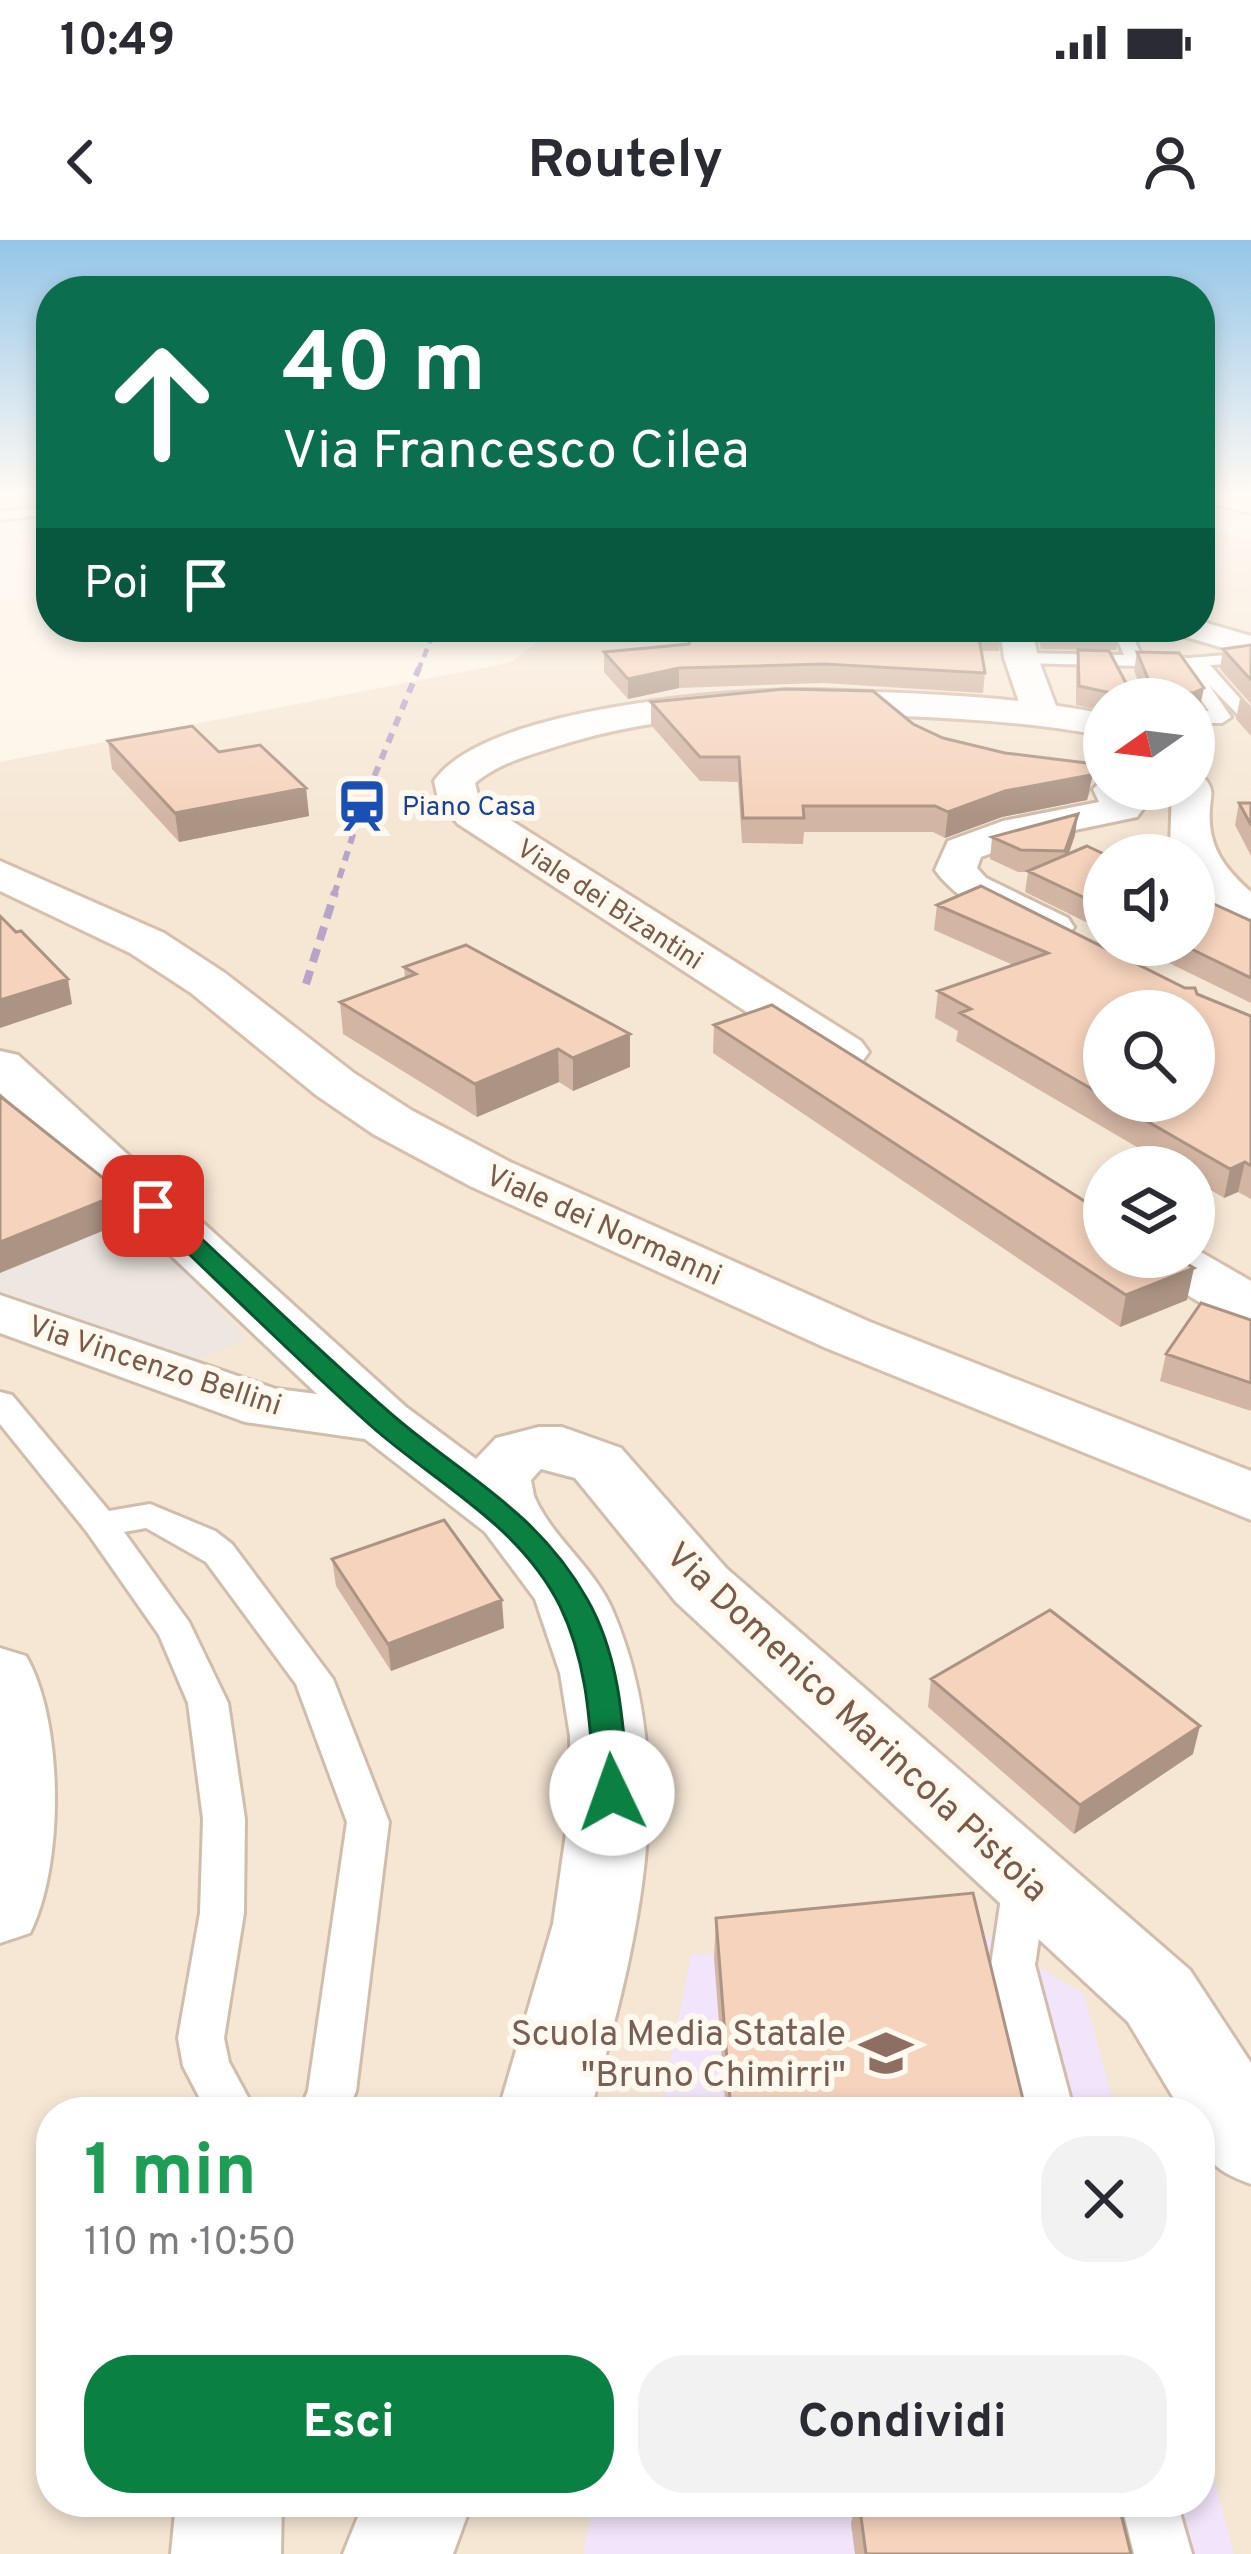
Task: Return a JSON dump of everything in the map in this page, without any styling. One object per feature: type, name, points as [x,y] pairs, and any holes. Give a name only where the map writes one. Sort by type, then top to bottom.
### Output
[{"type":"street","points":[[1215,635],[1251,646]]},
{"type":"street","points":[[1018,642],[1042,714]]},
{"type":"street","name":"Viale dei Bizantini","points":[[887,1080],[472,815],[454,793],[454,782],[488,757],[631,712],[749,698],[1042,714],[1083,721]]},
{"type":"street","points":[[886,704],[938,746]]},
{"type":"street","points":[[1083,943],[971,887],[956,870],[963,850],[1017,830],[1118,810]]},
{"type":"street","points":[[1187,810],[1193,853],[1206,874],[1251,915]]},
{"type":"street","name":"Viale dei Normanni","points":[[0,874],[147,944],[208,983],[335,1084],[392,1122],[490,1174],[869,1344],[1251,1497]]},
{"type":"street","points":[[0,1066],[382,1421],[508,1516],[574,1603],[603,1682],[612,1758],[612,1828],[584,1982],[549,2097]]},
{"type":"street","points":[[1202,1278],[1251,1307]]},
{"type":"street","name":"Via Vincenzo Bellini","points":[[0,1313],[267,1408],[382,1421]]},
{"type":"street","name":"Via Domenico Marincola Pistoia","points":[[508,1516],[498,1494],[497,1477],[519,1453],[562,1448],[598,1463],[701,1585],[1159,1996],[1251,2142]]},
{"type":"street","points":[[0,1676],[9,1715],[13,1795],[0,1909]]},
{"type":"street","points":[[398,2554],[412,2517]]},
{"type":"lane","points":[[1018,642],[1125,667],[1183,662],[1194,678]]},
{"type":"lane","points":[[1122,642],[1125,667]]},
{"type":"lane","points":[[1251,658],[1196,660],[1251,722]]},
{"type":"lane","points":[[0,1402],[100,1524],[176,1631],[208,1703],[224,1819],[223,1913],[201,2038],[206,2066],[224,2097]]},
{"type":"lane","points":[[100,1524],[133,1517],[162,1519],[219,1553],[314,1678],[363,1800],[369,1845],[329,2097]]},
{"type":"lane","points":[[1026,1876],[1013,1965],[1047,2097]]},
{"type":"lane","points":[[200,2554],[203,2517]]},
{"type":"lane","points":[[252,2554],[253,2517]]},
{"type":"lane","points":[[1153,2517],[1162,2554]]},
{"type":"shaded area","points":[[1215,600],[1251,600],[1251,2554],[0,2554],[0,762],[512,662],[537,642],[1215,642]]},
{"type":"shaded area","points":[[15,1120],[139,1222],[247,1339],[190,1364],[0,1299],[0,1125]]},
{"type":"shaded area","name":"Scuola Media Statale \"Bruno Chimirri\"","points":[[974,1929],[1084,1994],[1112,2097],[664,2097],[691,1955]]},
{"type":"shaded area","points":[[1215,2483],[1234,2554],[584,2554],[590,2517],[1215,2517]]},
{"type":"building","points":[[980,642],[985,673],[824,664],[679,668],[628,679],[604,652],[689,644]]},
{"type":"building","points":[[1251,645],[1251,680],[1223,649]]},
{"type":"building","points":[[1078,650],[1109,651],[1123,678],[1083,678],[1083,687],[1079,686]]},
{"type":"building","points":[[1137,652],[1179,653],[1197,678],[1148,678]]},
{"type":"building","points":[[784,689],[873,691],[913,724],[943,738],[1005,753],[1083,763],[1083,776],[1005,791],[948,812],[935,806],[803,806],[804,818],[743,818],[739,757],[700,757],[651,702]]},
{"type":"building","points":[[192,726],[219,752],[260,745],[306,788],[175,813],[108,741]]},
{"type":"building","points":[[1239,803],[1251,803],[1251,825]]},
{"type":"building","points":[[1078,814],[1065,851],[1021,850],[992,837]]},
{"type":"building","points":[[1083,848],[1083,897],[1028,871]]},
{"type":"building","points":[[981,886],[1083,937],[1083,966],[1141,966],[1196,990],[1083,990],[1083,1084],[960,1013],[971,1009],[938,991],[1048,953],[937,905]]},
{"type":"building","points":[[1215,905],[1251,921],[1251,978],[1215,961]]},
{"type":"building","points":[[0,916],[16,932],[21,931],[68,979],[0,1000]]},
{"type":"building","points":[[466,945],[630,1034],[573,1058],[558,1049],[475,1084],[340,1002],[416,974],[404,967]]},
{"type":"building","points":[[1215,1001],[1251,1016],[1251,1166],[1245,1162],[1230,1169],[1215,1160],[1215,1146],[1190,1146],[1148,1122],[1215,1122]]},
{"type":"building","points":[[772,1005],[1083,1200],[1083,1267],[714,1025]]},
{"type":"building","points":[[0,1096],[122,1193],[0,1242]]},
{"type":"building","points":[[1100,1278],[1169,1278],[1126,1295]]},
{"type":"building","points":[[1201,1303],[1251,1320],[1251,1383],[1166,1354]]},
{"type":"building","points":[[444,1520],[502,1600],[388,1644],[332,1559]]},
{"type":"building","points":[[1050,1610],[1200,1726],[1080,1805],[931,1679]]},
{"type":"building","name":"Scuola Media Statale \"Bruno Chimirri\"","points":[[973,1893],[1022,2097],[730,2097],[716,1918]]},
{"type":"building","points":[[861,2517],[1122,2517],[1131,2554],[866,2554]]},
{"type":"railway","points":[[418,671],[430,642]]},
{"type":"railway","points":[[334,895],[362,806],[419,668]]},
{"type":"railway","points":[[306,984],[335,892]]},
{"type":"place","name":"Piano Casa","points":[[362,806]]},
{"type":"place","name":"Scuola Media Statale \"Bruno Chimirri\"","points":[[886,2053]]},
{"type":"route","points":[[153,1206],[382,1421],[508,1516],[543,1559],[574,1603],[603,1682],[612,1793]]}]
